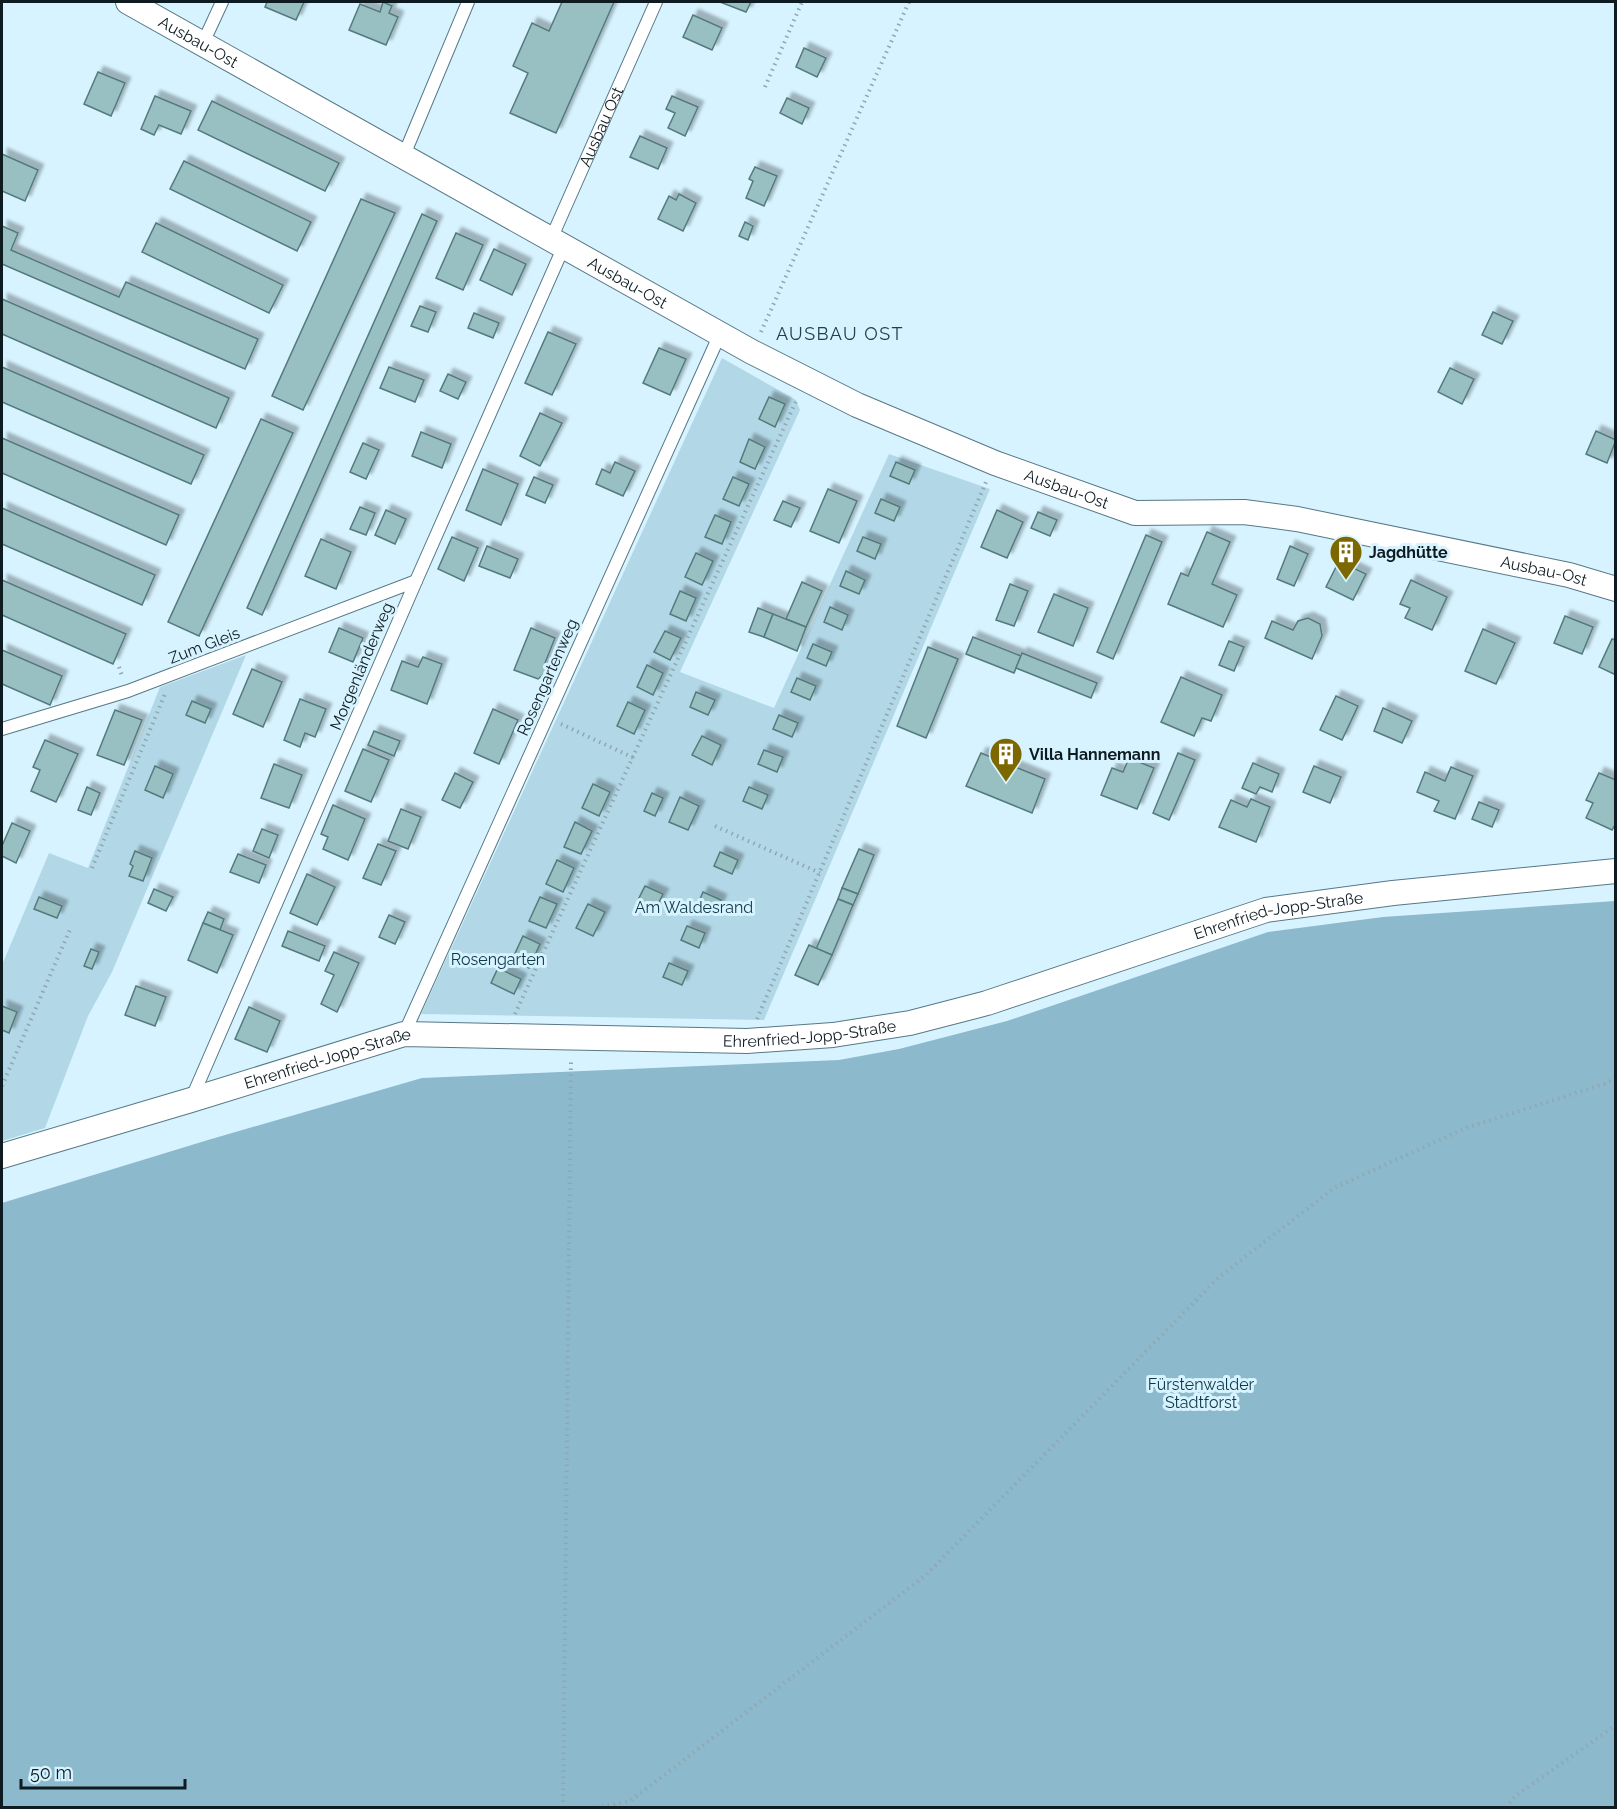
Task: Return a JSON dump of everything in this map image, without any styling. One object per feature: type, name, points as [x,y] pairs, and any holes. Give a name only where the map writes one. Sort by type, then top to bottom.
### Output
[{"type":"street","name":"Ausbau-Ost","points":[[128,2],[752,352],[857,405],[995,462],[1134,513],[1244,512],[1297,519],[1569,575],[1616,589]]},
{"type":"street","name":"Ehrenfried-Jopp-Straße","points":[[2,1156],[404,1034],[747,1041],[833,1035],[932,1017],[987,1003],[1266,910],[1393,893],[1616,871]]},
{"type":"lane","points":[[203,43],[222,2]]},
{"type":"lane","points":[[404,155],[468,2]]},
{"type":"lane","name":"Ausbau Ost","points":[[557,242],[656,2]]},
{"type":"lane","name":"Morgenländerweg","points":[[191,1100],[416,581],[557,242]]},
{"type":"lane","name":"Rosengartenweg","points":[[404,1034],[720,334]]},
{"type":"lane","name":"Zum Gleis","points":[[2,729],[173,675],[416,581]]},
{"type":"path","points":[[765,87],[802,2]]},
{"type":"path","points":[[752,352],[909,2]]},
{"type":"path","points":[[506,1036],[806,380]]},
{"type":"path","points":[[747,1041],[995,462]]},
{"type":"path","points":[[92,868],[173,675]]},
{"type":"path","points":[[547,718],[634,758]]},
{"type":"path","points":[[715,826],[820,873]]},
{"type":"path","points":[[2,1086],[71,927]]},
{"type":"path","points":[[563,1808],[571,1037]]},
{"type":"path","points":[[596,1808],[630,1801],[926,1575],[1218,1278],[1334,1188],[1466,1128],[1604,1084],[1616,1078]]},
{"type":"path","points":[[1506,1808],[1514,1797],[1616,1725]]},
{"type":"green space","name":"Am Waldesrand","points":[[722,358],[796,400],[800,410],[680,672],[774,708],[889,454],[990,489],[764,1020],[421,1014]]},
{"type":"green space","points":[[246,655],[112,972],[88,1016],[45,1128],[2,1141],[2,965],[49,853],[88,868],[160,687]]},
{"type":"green space","name":"Fürstenwalder Stadtforst","points":[[1615,901],[1615,1807],[2,1807],[2,1203],[422,1078],[839,1060],[899,1049],[1007,1021],[1268,932],[1383,917]]},
{"type":"building","points":[[267,2],[304,2],[296,20],[265,7]]},
{"type":"building","points":[[383,2],[392,6],[389,13],[398,17],[386,45],[349,30],[360,4],[380,12]]},
{"type":"building","points":[[562,2],[614,2],[556,133],[510,113],[528,73],[513,66],[532,23],[549,31]]},
{"type":"building","points":[[720,2],[751,2],[746,12]]},
{"type":"building","points":[[693,15],[722,28],[712,50],[683,37]]},
{"type":"building","points":[[804,48],[826,58],[817,77],[796,67]]},
{"type":"building","points":[[98,72],[125,83],[111,116],[84,104]]},
{"type":"building","points":[[155,96],[191,111],[181,134],[159,125],[154,135],[141,129]]},
{"type":"building","points":[[672,96],[698,107],[685,136],[668,128],[675,113],[666,109]]},
{"type":"building","points":[[787,98],[809,108],[802,124],[780,113]]},
{"type":"building","points":[[212,101],[339,163],[325,191],[198,130]]},
{"type":"building","points":[[640,136],[667,148],[658,169],[630,157]]},
{"type":"building","points":[[2,154],[38,170],[25,201],[2,191]]},
{"type":"building","points":[[184,161],[311,222],[297,251],[170,189]]},
{"type":"building","points":[[755,167],[777,176],[764,206],[746,198],[753,181],[749,179]]},
{"type":"building","points":[[679,194],[696,203],[683,231],[658,219],[669,196],[676,200]]},
{"type":"building","points":[[361,199],[395,213],[303,410],[272,396]]},
{"type":"building","points":[[422,214],[437,221],[262,615],[247,608]]},
{"type":"building","points":[[745,222],[753,226],[748,240],[739,236]]},
{"type":"building","points":[[156,223],[283,285],[269,313],[142,252]]},
{"type":"building","points":[[2,226],[18,233],[11,250],[119,297],[126,282],[258,339],[245,369],[2,264]]},
{"type":"building","points":[[456,233],[483,245],[463,290],[436,278]]},
{"type":"building","points":[[494,249],[526,264],[512,295],[480,280]]},
{"type":"building","points":[[2,299],[229,398],[216,428],[2,334]]},
{"type":"building","points":[[420,306],[436,312],[428,332],[411,326]]},
{"type":"building","points":[[1493,312],[1513,321],[1502,344],[1482,335]]},
{"type":"building","points":[[474,313],[499,323],[493,338],[468,328]]},
{"type":"building","points":[[548,332],[576,344],[552,395],[525,383]]},
{"type":"building","points":[[659,348],[686,359],[670,395],[643,383]]},
{"type":"building","points":[[2,367],[204,455],[191,484],[2,402]]},
{"type":"building","points":[[389,367],[424,380],[415,402],[380,388]]},
{"type":"building","points":[[1450,368],[1474,379],[1462,404],[1438,392]]},
{"type":"building","points":[[448,374],[466,382],[458,399],[440,391]]},
{"type":"building","points":[[769,397],[785,404],[775,427],[759,419]]},
{"type":"building","points":[[540,413],[562,423],[540,466],[520,456]]},
{"type":"building","points":[[261,419],[293,433],[199,636],[168,622]]},
{"type":"building","points":[[1596,431],[1616,440],[1607,463],[1586,454]]},
{"type":"building","points":[[421,432],[451,444],[442,468],[412,456]]},
{"type":"building","points":[[2,438],[179,515],[166,545],[2,473]]},
{"type":"building","points":[[749,439],[765,447],[755,469],[740,462]]},
{"type":"building","points":[[363,443],[379,450],[366,479],[350,472]]},
{"type":"building","points":[[615,462],[635,471],[623,496],[596,484],[602,469],[610,473]]},
{"type":"building","points":[[896,462],[915,470],[909,484],[890,476]]},
{"type":"building","points":[[483,469],[518,484],[501,525],[466,510]]},
{"type":"building","points":[[534,477],[553,485],[545,503],[526,495]]},
{"type":"building","points":[[733,477],[749,484],[739,506],[723,499]]},
{"type":"building","points":[[828,489],[857,501],[839,543],[810,531]]},
{"type":"building","points":[[881,499],[900,507],[894,521],[875,513]]},
{"type":"building","points":[[783,501],[800,508],[791,527],[774,520]]},
{"type":"building","points":[[360,507],[375,513],[366,535],[350,529]]},
{"type":"building","points":[[2,508],[155,575],[142,605],[2,544]]},
{"type":"building","points":[[386,510],[406,519],[395,544],[375,535]]},
{"type":"building","points":[[997,510],[1023,522],[1007,558],[981,547]]},
{"type":"building","points":[[1038,512],[1057,520],[1050,536],[1031,528]]},
{"type":"building","points":[[715,515],[731,522],[722,544],[705,537]]},
{"type":"building","points":[[1207,532],[1230,542],[1212,584],[1237,595],[1223,627],[1168,604],[1181,573],[1188,576]]},
{"type":"building","points":[[1146,535],[1162,542],[1113,659],[1097,652]]},
{"type":"building","points":[[452,537],[478,548],[464,581],[438,569]]},
{"type":"building","points":[[863,537],[881,544],[875,559],[857,551]]},
{"type":"building","points":[[321,539],[351,552],[336,589],[305,576]]},
{"type":"building","points":[[487,546],[518,559],[510,578],[479,566]]},
{"type":"building","points":[[1290,546],[1308,554],[1294,586],[1277,579]]},
{"type":"building","points":[[696,553],[713,561],[702,585],[685,577]]},
{"type":"building","name":"Jagdhütte","points":[[1339,561],[1366,574],[1353,600],[1326,587]]},
{"type":"building","points":[[846,571],[865,580],[859,594],[840,586]]},
{"type":"building","points":[[2,580],[126,634],[113,664],[2,615]]},
{"type":"building","points":[[1411,580],[1447,597],[1432,630],[1405,618],[1410,608],[1400,604]]},
{"type":"building","points":[[802,582],[822,591],[806,627],[786,619]]},
{"type":"building","points":[[1010,584],[1028,591],[1014,626],[996,620]]},
{"type":"building","points":[[680,591],[696,598],[686,621],[670,614]]},
{"type":"building","points":[[1054,594],[1088,608],[1073,646],[1038,632]]},
{"type":"building","points":[[830,607],[848,615],[842,630],[824,622]]},
{"type":"building","points":[[758,608],[773,614],[764,637],[749,632]]},
{"type":"building","points":[[773,614],[806,627],[797,651],[764,637]]},
{"type":"building","points":[[1565,616],[1593,627],[1582,654],[1554,643]]},
{"type":"building","points":[[1308,618],[1320,624],[1322,636],[1312,659],[1265,638],[1272,621],[1293,630],[1298,621]]},
{"type":"building","points":[[339,628],[363,638],[353,662],[329,652]]},
{"type":"building","points":[[531,628],[555,638],[545,663],[547,667],[538,679],[514,670]]},
{"type":"building","points":[[1483,629],[1515,643],[1496,684],[1465,671]]},
{"type":"building","points":[[665,631],[681,638],[670,660],[654,652]]},
{"type":"building","points":[[973,637],[1021,656],[1014,673],[966,654]]},
{"type":"building","points":[[1612,639],[1616,640],[1616,675],[1599,667]]},
{"type":"building","points":[[1229,641],[1244,647],[1234,671],[1219,665]]},
{"type":"building","points":[[813,644],[832,652],[826,666],[807,658]]},
{"type":"building","points":[[928,647],[958,659],[926,738],[897,726]]},
{"type":"building","points":[[2,650],[62,676],[50,705],[2,684]]},
{"type":"building","points":[[1022,653],[1097,683],[1091,698],[1016,668]]},
{"type":"building","points":[[423,657],[442,664],[427,704],[391,690],[402,661],[418,667]]},
{"type":"building","points":[[647,665],[663,673],[653,695],[637,687]]},
{"type":"building","points":[[252,669],[282,682],[263,727],[233,714]]},
{"type":"building","points":[[1181,677],[1222,695],[1211,721],[1202,718],[1194,736],[1161,722]]},
{"type":"building","points":[[797,678],[816,686],[810,700],[791,692]]},
{"type":"building","points":[[696,692],[715,700],[708,715],[690,707]]},
{"type":"building","points":[[1336,696],[1358,706],[1342,740],[1320,730]]},
{"type":"building","points":[[300,699],[326,709],[315,737],[305,733],[300,747],[284,740]]},
{"type":"building","points":[[192,701],[211,709],[205,723],[186,715]]},
{"type":"building","points":[[628,702],[645,710],[634,734],[617,726]]},
{"type":"building","points":[[1383,708],[1412,721],[1402,743],[1374,731]]},
{"type":"building","points":[[493,709],[518,720],[499,764],[474,753]]},
{"type":"building","points":[[115,710],[142,720],[124,765],[97,755]]},
{"type":"building","points":[[779,715],[798,723],[792,737],[773,729]]},
{"type":"building","points":[[374,731],[400,741],[394,756],[368,745]]},
{"type":"building","points":[[702,736],[721,745],[712,765],[692,755]]},
{"type":"building","points":[[45,740],[78,754],[56,802],[31,791],[40,770],[33,767]]},
{"type":"building","points":[[363,749],[389,760],[371,802],[345,791]]},
{"type":"building","points":[[764,750],[783,757],[777,772],[758,764]]},
{"type":"building","name":"Villa Hannemann","points":[[981,753],[1045,779],[1032,813],[966,786]]},
{"type":"building","points":[[1178,753],[1195,760],[1169,820],[1153,813]]},
{"type":"building","points":[[1129,758],[1154,768],[1137,809],[1101,795],[1112,768],[1123,772]]},
{"type":"building","points":[[1253,763],[1279,774],[1272,792],[1260,787],[1256,794],[1242,788]]},
{"type":"building","points":[[274,764],[302,775],[289,808],[261,798]]},
{"type":"building","points":[[155,766],[173,774],[163,798],[145,790]]},
{"type":"building","points":[[1314,766],[1341,777],[1330,803],[1303,792]]},
{"type":"building","points":[[1451,767],[1473,776],[1455,819],[1434,811],[1439,801],[1417,792],[1425,772],[1445,781]]},
{"type":"building","points":[[455,773],[473,782],[460,808],[442,800]]},
{"type":"building","points":[[1599,773],[1616,780],[1616,823],[1612,830],[1586,818],[1593,803],[1586,800]]},
{"type":"building","points":[[593,784],[610,792],[599,816],[582,808]]},
{"type":"building","points":[[87,787],[100,793],[91,815],[78,810]]},
{"type":"building","points":[[749,787],[768,795],[762,809],[743,801]]},
{"type":"building","points":[[652,793],[663,798],[655,816],[644,811]]},
{"type":"building","points":[[680,797],[699,806],[688,830],[669,822]]},
{"type":"building","points":[[1251,799],[1270,807],[1256,842],[1219,827],[1231,800],[1247,807]]},
{"type":"building","points":[[1479,802],[1499,810],[1492,827],[1472,819]]},
{"type":"building","points":[[333,805],[365,819],[348,860],[323,849],[328,837],[321,834]]},
{"type":"building","points":[[401,809],[421,817],[408,849],[388,841]]},
{"type":"building","points":[[575,822],[592,831],[581,854],[564,847]]},
{"type":"building","points":[[12,823],[30,831],[16,863],[2,856],[2,846]]},
{"type":"building","points":[[262,829],[278,835],[269,858],[253,851]]},
{"type":"building","points":[[378,844],[396,851],[381,885],[363,878]]},
{"type":"building","points":[[859,849],[874,855],[858,894],[842,888]]},
{"type":"building","points":[[135,851],[152,858],[143,881],[129,876],[133,866],[130,864]]},
{"type":"building","points":[[720,852],[738,860],[732,874],[714,866]]},
{"type":"building","points":[[238,854],[266,865],[259,883],[230,872]]},
{"type":"building","points":[[557,860],[574,868],[563,892],[546,884]]},
{"type":"building","points":[[307,874],[335,887],[317,925],[290,913]]},
{"type":"building","points":[[645,886],[663,894],[656,908],[638,900]]},
{"type":"building","points":[[842,888],[858,894],[853,905],[838,899]]},
{"type":"building","points":[[154,889],[173,897],[166,911],[148,903]]},
{"type":"building","points":[[703,892],[721,900],[715,914],[697,906]]},
{"type":"building","points":[[39,897],[62,906],[57,918],[34,909]]},
{"type":"building","points":[[540,897],[557,904],[546,928],[529,921]]},
{"type":"building","points":[[838,899],[853,905],[832,955],[816,949]]},
{"type":"building","points":[[588,904],[605,912],[593,936],[576,928]]},
{"type":"building","points":[[208,912],[224,919],[220,930],[203,923]]},
{"type":"building","points":[[389,915],[405,922],[395,944],[379,937]]},
{"type":"building","points":[[203,923],[233,935],[217,973],[188,960]]},
{"type":"building","points":[[687,926],[705,933],[699,948],[681,940]]},
{"type":"building","points":[[288,931],[325,946],[319,961],[282,946]]},
{"type":"building","points":[[523,936],[540,944],[529,968],[512,960]]},
{"type":"building","points":[[809,945],[832,955],[818,985],[795,975]]},
{"type":"building","points":[[91,949],[99,952],[92,969],[84,966]]},
{"type":"building","points":[[334,952],[359,963],[337,1012],[321,1004],[334,975],[325,971]]},
{"type":"building","points":[[669,963],[688,971],[682,985],[663,977]]},
{"type":"building","points":[[498,968],[521,979],[514,994],[491,983]]},
{"type":"building","points":[[136,986],[166,997],[155,1026],[125,1015]]},
{"type":"building","points":[[2,1006],[17,1012],[9,1033],[2,1030]]},
{"type":"building","points":[[249,1007],[280,1021],[267,1052],[235,1039]]},
{"type":"place","name":"Jagdhütte","points":[[1346,581]]},
{"type":"place","name":"Villa Hannemann","points":[[1006,783]]},
{"type":"district","name":"AUSBAU OST","points":[[840,334]]},
{"type":"park label","name":"Rosengarten","points":[[498,959]]}]
